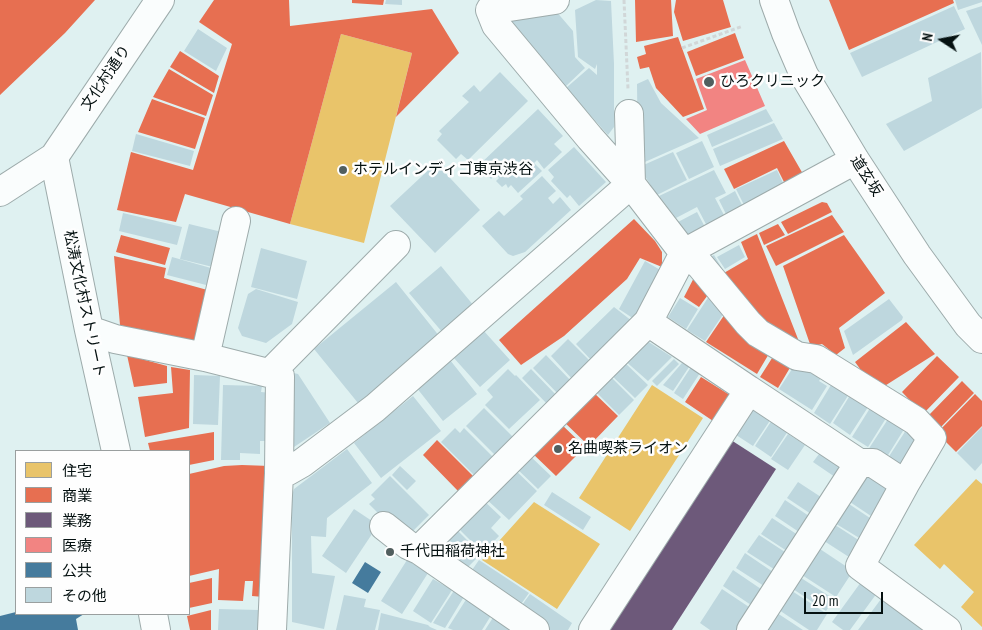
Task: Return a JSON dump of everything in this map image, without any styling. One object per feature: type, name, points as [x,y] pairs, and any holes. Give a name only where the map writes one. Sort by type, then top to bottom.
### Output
[{"type":"street","name":"文化村通り","points":[[54,157],[160,0]]},
{"type":"street","points":[[555,0],[490,10],[496,25],[631,184],[684,253],[700,265],[758,333],[797,356],[816,359],[916,421],[932,438],[860,566],[942,629]]},
{"type":"street","name":"道玄坂","points":[[774,0],[804,75],[855,160],[917,255],[968,325],[982,339]]},
{"type":"street","points":[[628,114],[631,184]]},
{"type":"street","points":[[0,192],[54,157]]},
{"type":"street","name":"松涛文化村ストリート","points":[[54,157],[116,450]]},
{"type":"street","points":[[419,550],[648,322],[684,253],[855,160]]},
{"type":"street","points":[[278,473],[288,471],[302,463],[375,408],[631,184]]},
{"type":"street","points":[[205,357],[236,221]]},
{"type":"street","points":[[270,373],[396,244]]},
{"type":"street","points":[[648,322],[859,463],[874,463],[905,484]]},
{"type":"street","points":[[89,330],[115,339],[205,357],[280,376],[272,630]]},
{"type":"street","points":[[593,630],[749,390]]},
{"type":"street","points":[[752,630],[859,463]]},
{"type":"street","points":[[384,526],[408,545],[419,550],[535,630]]},
{"type":"street","points":[[153,615],[156,630]]},
{"type":"path","points":[[624,0],[628,114]]},
{"type":"path","points":[[682,48],[743,26]]},
{"type":"building: 住宅","name":"ホテルインディゴ東京渋谷","points":[[341,34],[412,53],[364,243],[290,224]]},
{"type":"building: 住宅","points":[[652,385],[703,418],[630,531],[579,498]]},
{"type":"building: 住宅","points":[[976,479],[982,484],[982,627],[961,607],[974,592],[944,564],[940,569],[914,545]]},
{"type":"building: 住宅","points":[[534,502],[600,544],[557,609],[482,560]]},
{"type":"building: 商業","points":[[0,0],[95,0],[65,33],[0,95]]},
{"type":"building: 商業","points":[[214,0],[289,0],[290,26],[432,9],[459,53],[396,117],[412,53],[341,34],[290,224],[185,194],[176,222],[117,210],[131,152],[193,170],[232,44],[199,22]]},
{"type":"building: 商業","points":[[352,0],[384,0],[383,5],[352,3]]},
{"type":"building: 商業","points":[[635,0],[671,0],[673,36],[636,42]]},
{"type":"building: 商業","points":[[676,0],[723,0],[731,27],[683,41],[674,12]]},
{"type":"building: 商業","points":[[829,0],[953,0],[954,3],[849,50]]},
{"type":"building: 商業","points":[[735,33],[744,58],[696,76],[687,52]]},
{"type":"building: 商業","points":[[678,37],[704,109],[683,117],[656,88],[649,67],[640,69],[637,57],[646,54],[644,46]]},
{"type":"building: 商業","points":[[180,51],[219,76],[214,93],[170,67]]},
{"type":"building: 商業","points":[[169,69],[213,95],[206,116],[153,97]]},
{"type":"building: 商業","points":[[152,99],[205,118],[195,149],[138,132]]},
{"type":"building: 商業","points":[[784,141],[803,174],[785,184],[777,168],[734,189],[724,169]]},
{"type":"building: 商業","points":[[822,202],[827,203],[832,212],[788,234],[781,222]]},
{"type":"building: 商業","points":[[832,215],[844,232],[776,266],[766,246]]},
{"type":"building: 商業","points":[[634,219],[655,241],[662,252],[662,267],[640,258],[627,279],[564,336],[521,365],[499,340]]},
{"type":"building: 商業","points":[[778,224],[785,235],[764,245],[759,233]]},
{"type":"building: 商業","points":[[757,234],[798,339],[792,344],[765,328],[717,277],[748,259],[741,242]]},
{"type":"building: 商業","points":[[121,235],[170,248],[165,265],[116,252]]},
{"type":"building: 商業","points":[[844,235],[885,293],[839,328],[845,348],[836,355],[822,344],[811,347],[783,266]]},
{"type":"building: 商業","points":[[114,256],[166,268],[164,278],[211,291],[198,345],[120,325]]},
{"type":"building: 商業","points":[[699,268],[713,288],[699,307],[684,297]]},
{"type":"building: 商業","points":[[727,311],[770,352],[757,374],[706,342]]},
{"type":"building: 商業","points":[[906,322],[935,354],[883,387],[878,380],[872,385],[855,362]]},
{"type":"building: 商業","points":[[127,355],[167,366],[167,383],[134,387]]},
{"type":"building: 商業","points":[[774,355],[791,366],[778,388],[760,377]]},
{"type":"building: 商業","points":[[937,356],[959,377],[923,414],[902,392]]},
{"type":"building: 商業","points":[[171,367],[190,370],[189,428],[145,437],[138,397],[173,393]]},
{"type":"building: 商業","points":[[701,377],[733,397],[716,423],[685,402]]},
{"type":"building: 商業","points":[[962,381],[974,393],[941,427],[929,415]]},
{"type":"building: 商業","points":[[591,390],[618,416],[589,446],[562,420]]},
{"type":"building: 商業","points":[[975,394],[982,401],[982,426],[956,452],[937,433]]},
{"type":"building: 商業","name":"名曲喫茶ライオン","points":[[560,423],[585,447],[556,476],[531,452]]},
{"type":"building: 商業","points":[[214,432],[214,460],[190,465],[190,450],[150,450],[148,443]]},
{"type":"building: 商業","points":[[437,440],[473,476],[458,491],[423,455]]},
{"type":"building: 商業","points":[[224,466],[270,466],[264,597],[252,596],[253,581],[245,581],[243,601],[218,600],[219,569],[190,576],[190,474]]},
{"type":"building: 商業","points":[[212,578],[212,603],[190,608],[190,583]]},
{"type":"building: 商業","points":[[211,610],[211,630],[190,630],[187,616]]},
{"type":"building: 業務","points":[[731,440],[776,469],[672,630],[608,630]]},
{"type":"building: 医療","points":[[745,60],[765,106],[700,134],[686,119],[707,110],[696,79]]},
{"type":"building: 公共","name":"千代田稲荷神社","points":[[365,562],[381,572],[368,593],[352,583]]},
{"type":"building: 公共","points":[[15,612],[15,615],[82,615],[76,619],[78,630],[0,630],[0,616]]},
{"type":"building: その他","points":[[386,0],[402,0],[402,5],[385,4]]},
{"type":"building: その他","points":[[596,0],[611,1],[614,127],[608,135],[566,88],[589,68],[597,75],[597,64],[595,69],[578,57],[575,10]]},
{"type":"building: その他","points":[[955,0],[982,0],[982,2],[958,10]]},
{"type":"building: その他","points":[[954,6],[965,29],[862,77],[850,53]]},
{"type":"building: その他","points":[[982,6],[982,45],[966,11]]},
{"type":"building: その他","points":[[555,10],[573,31],[575,57],[585,68],[565,87],[507,23],[512,15]]},
{"type":"building: その他","points":[[198,29],[227,48],[216,71],[184,51]]},
{"type":"building: その他","points":[[981,52],[982,108],[904,151],[886,124],[932,101],[928,78]]},
{"type":"building: その他","points":[[500,72],[528,101],[468,160],[461,154],[456,159],[437,140],[442,134],[439,131],[469,102],[462,96],[474,85],[480,92]]},
{"type":"building: その他","points":[[648,79],[661,103],[699,138],[638,165],[637,84]]},
{"type":"building: その他","points":[[538,109],[563,136],[554,144],[562,152],[544,169],[537,160],[534,163],[542,171],[518,193],[511,185],[508,188],[506,184],[502,187],[496,181],[499,178],[496,174],[491,179],[479,165]]},
{"type":"building: その他","points":[[766,109],[773,121],[712,147],[707,135]]},
{"type":"building: その他","points":[[774,123],[783,139],[720,166],[713,149]]},
{"type":"building: その他","points":[[136,134],[194,151],[190,166],[132,151]]},
{"type":"building: その他","points":[[702,141],[714,167],[689,179],[676,153]]},
{"type":"building: その他","points":[[574,147],[606,182],[579,206],[570,195],[567,198],[551,181],[554,177],[548,170]]},
{"type":"building: その他","points":[[673,152],[687,180],[657,195],[639,167]]},
{"type":"building: その他","points":[[436,163],[480,210],[435,253],[390,206]]},
{"type":"building: その他","points":[[714,170],[726,193],[715,198],[726,219],[708,228],[697,207],[676,218],[659,196]]},
{"type":"building: その他","points":[[777,170],[784,185],[744,205],[736,189]]},
{"type":"building: その他","points":[[542,176],[556,191],[548,198],[553,204],[560,197],[571,210],[525,252],[513,256],[508,254],[482,226],[499,211],[504,216],[523,199],[520,196]]},
{"type":"building: その他","points":[[735,191],[742,205],[726,214],[719,200]]},
{"type":"building: その他","points":[[697,212],[706,229],[687,238],[678,222]]},
{"type":"building: その他","points":[[123,213],[182,227],[177,245],[119,231]]},
{"type":"building: その他","points":[[189,224],[226,233],[217,268],[180,259]]},
{"type":"building: その他","points":[[739,245],[745,257],[725,269],[717,257]]},
{"type":"building: その他","points":[[261,248],[307,261],[297,299],[251,287]]},
{"type":"building: その他","points":[[714,255],[723,270],[713,275],[704,261]]},
{"type":"building: その他","points":[[172,257],[218,270],[214,287],[167,275]]},
{"type":"building: その他","points":[[645,261],[662,271],[634,319],[619,309]]},
{"type":"building: その他","points":[[441,266],[474,306],[443,333],[409,293]]},
{"type":"building: その他","points":[[396,282],[440,337],[358,403],[314,349]]},
{"type":"building: その他","points":[[256,289],[298,302],[292,324],[266,343],[242,336],[238,328],[248,294]]},
{"type":"building: その他","points":[[713,290],[726,310],[705,341],[687,330]]},
{"type":"building: その他","points":[[680,298],[698,309],[686,329],[668,317]]},
{"type":"building: その他","points":[[889,299],[903,317],[902,320],[853,355],[844,331]]},
{"type":"building: その他","points":[[614,307],[632,321],[592,361],[576,344]]},
{"type":"building: その他","points":[[483,330],[510,360],[480,387],[453,357]]},
{"type":"building: その他","points":[[568,339],[591,362],[573,380],[551,356]]},
{"type":"building: その他","points":[[644,339],[672,357],[648,381],[623,359]]},
{"type":"building: その他","points":[[546,355],[572,382],[559,395],[533,368]]},
{"type":"building: その他","points":[[674,359],[679,364],[657,386],[652,381]]},
{"type":"building: その他","points":[[450,360],[477,394],[443,421],[416,387]]},
{"type":"building: その他","points":[[622,360],[648,385],[635,398],[609,373]]},
{"type":"building: その他","points":[[682,363],[689,367],[673,391],[663,385]]},
{"type":"building: その他","points":[[804,364],[823,375],[819,381],[827,386],[812,410],[779,389],[794,366]]},
{"type":"building: その他","points":[[691,367],[700,373],[683,399],[674,393]]},
{"type":"building: その他","points":[[508,369],[540,400],[509,429],[485,405],[493,397],[487,390]]},
{"type":"building: その他","points":[[531,369],[558,397],[549,406],[522,378]]},
{"type":"building: その他","points":[[289,372],[298,374],[330,423],[288,451]]},
{"type":"building: その他","points":[[608,374],[634,400],[619,415],[593,389]]},
{"type":"building: その他","points":[[194,375],[220,376],[218,425],[193,424]]},
{"type":"building: その他","points":[[834,380],[851,391],[830,424],[814,413]]},
{"type":"building: その他","points":[[223,385],[262,386],[261,392],[272,393],[270,441],[260,441],[260,454],[240,453],[240,460],[221,460]]},
{"type":"building: その他","points":[[852,392],[870,404],[850,435],[833,423]]},
{"type":"building: その他","points":[[413,396],[441,431],[381,478],[354,443]]},
{"type":"building: その他","points":[[751,405],[771,419],[753,446],[733,433]]},
{"type":"building: その他","points":[[872,405],[888,415],[868,447],[852,437]]},
{"type":"building: その他","points":[[484,408],[514,438],[496,456],[466,426]]},
{"type":"building: その他","points":[[890,416],[906,426],[885,460],[868,450]]},
{"type":"building: その他","points":[[772,420],[788,431],[771,457],[755,446]]},
{"type":"building: その他","points":[[908,427],[923,436],[901,470],[886,461]]},
{"type":"building: その他","points":[[982,427],[982,463],[975,471],[957,453]]},
{"type":"building: その他","points":[[455,428],[460,433],[464,428],[493,457],[474,475],[441,442]]},
{"type":"building: その他","points":[[788,434],[805,445],[788,470],[771,459]]},
{"type":"building: その他","points":[[347,449],[372,483],[327,518],[326,537],[311,536],[312,573],[335,576],[324,629],[292,622],[292,495],[294,489]]},
{"type":"building: その他","points":[[822,450],[844,464],[835,477],[813,462]]},
{"type":"building: その他","points":[[528,454],[551,476],[538,489],[515,467]]},
{"type":"building: その他","points":[[400,466],[416,481],[407,490],[392,475]]},
{"type":"building: その他","points":[[513,468],[537,491],[509,520],[484,497]]},
{"type":"building: その他","points":[[870,472],[893,488],[874,518],[847,500]]},
{"type":"building: その他","points":[[390,476],[429,515],[410,534],[384,519],[369,504],[375,499],[371,495]]},
{"type":"building: その他","points":[[798,482],[824,499],[814,516],[787,498]]},
{"type":"building: その他","points":[[552,492],[591,517],[583,530],[544,505]]},
{"type":"building: その他","points":[[482,499],[501,517],[491,528],[499,536],[483,553],[456,526]]},
{"type":"building: その他","points":[[785,500],[812,518],[802,534],[775,516]]},
{"type":"building: その他","points":[[846,502],[873,520],[861,539],[833,522]]},
{"type":"building: その他","points":[[354,509],[378,525],[346,573],[322,556]]},
{"type":"building: その他","points":[[772,518],[801,537],[790,553],[761,534]]},
{"type":"building: その他","points":[[832,523],[860,541],[849,557],[821,539]]},
{"type":"building: その他","points":[[453,526],[481,554],[465,570],[435,551]]},
{"type":"building: その他","points":[[759,535],[788,554],[777,571],[747,552]]},
{"type":"building: その他","points":[[820,549],[853,571],[836,597],[802,575]]},
{"type":"building: その他","points":[[745,553],[773,572],[764,586],[736,568]]},
{"type":"building: その他","points":[[407,560],[428,573],[402,614],[381,601]]},
{"type":"building: その他","points":[[479,560],[529,593],[519,607],[470,573]]},
{"type":"building: その他","points":[[733,570],[761,589],[751,605],[723,586]]},
{"type":"building: その他","points":[[798,576],[834,599],[826,611],[790,587]]},
{"type":"building: その他","points":[[433,579],[452,590],[431,623],[413,611]]},
{"type":"building: その他","points":[[861,582],[877,593],[850,630],[843,630],[832,622]]},
{"type":"building: その他","points":[[455,589],[465,595],[445,628],[433,623]]},
{"type":"building: その他","points":[[722,589],[752,609],[738,630],[710,630],[700,623]]},
{"type":"building: その他","points":[[789,589],[827,614],[817,630],[809,630],[776,608]]},
{"type":"building: その他","points":[[530,594],[572,623],[568,630],[550,630],[519,609]]},
{"type":"building: その他","points":[[344,595],[366,599],[364,607],[380,610],[375,630],[336,630]]},
{"type":"building: その他","points":[[467,598],[492,614],[482,630],[453,630],[448,628]]},
{"type":"building: その他","points":[[881,599],[925,630],[858,630]]},
{"type":"building: その他","points":[[219,609],[259,610],[258,630],[218,630]]},
{"type":"building: その他","points":[[774,611],[803,630],[761,630]]},
{"type":"building: その他","points":[[381,613],[428,625],[437,630],[378,630]]},
{"type":"building: その他","points":[[494,616],[516,630],[485,630]]},
{"type":"place","name":"ひろクリニック","points":[[709,82]]},
{"type":"place","name":"ホテルインディゴ東京渋谷","points":[[343,170]]},
{"type":"place","name":"名曲喫茶ライオン","points":[[558,449]]},
{"type":"place","name":"千代田稲荷神社","points":[[390,552]]}]
